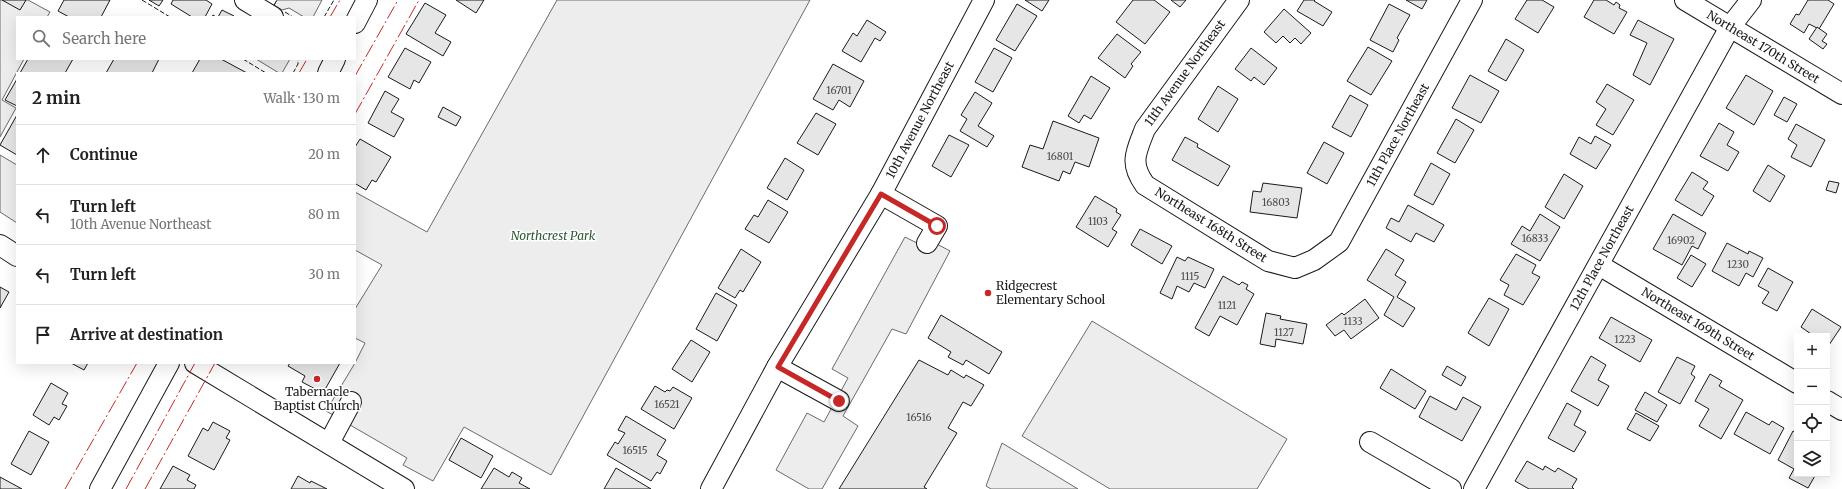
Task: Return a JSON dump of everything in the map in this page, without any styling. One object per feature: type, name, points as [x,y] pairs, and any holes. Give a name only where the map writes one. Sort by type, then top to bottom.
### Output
[{"type":"street","points":[[245,0],[271,16]]},
{"type":"street","points":[[356,21],[367,0]]},
{"type":"street","name":"10th Avenue Northeast","points":[[711,489],[778,367],[881,194],[984,0]]},
{"type":"street","name":"11th Avenue Northeast","points":[[1136,173],[1136,152],[1145,129],[1239,0]]},
{"type":"street","name":"11th Place Northeast","points":[[1314,260],[1339,242],[1472,0]]},
{"type":"street","name":"Northeast 170th Street","points":[[1685,0],[1842,94]]},
{"type":"street","name":"12th Place Northeast","points":[[1474,489],[1730,27],[1750,0]]},
{"type":"street","points":[[328,72],[334,60]]},
{"type":"street","name":"Northeast 168th Street","points":[[1136,173],[1145,185],[1268,261],[1295,268],[1314,260]]},
{"type":"street","points":[[881,194],[937,226],[927,243]]},
{"type":"street","points":[[0,245],[16,255]]},
{"type":"street","name":"Northeast 169th Street","points":[[1599,265],[1794,381]]},
{"type":"street","points":[[100,489],[169,364]]},
{"type":"street","points":[[197,364],[404,489]]},
{"type":"street","points":[[778,367],[839,401]]},
{"type":"street","points":[[329,444],[351,402]]},
{"type":"street","points":[[1830,403],[1842,410]]},
{"type":"street","points":[[1370,442],[1451,489]]},
{"type":"shaded area","points":[[0,0],[28,0],[50,12],[48,16],[16,16],[16,60],[23,60],[2,100],[16,108],[0,137]]},
{"type":"shaded area","points":[[277,0],[322,0],[314,16],[302,16],[289,8],[282,10],[274,5]]},
{"type":"shaded area","name":"Northcrest Park","points":[[557,0],[810,0],[551,475],[464,427],[433,481],[403,465],[407,458],[326,411],[354,364],[356,364],[365,343],[356,338],[356,307],[382,265],[356,251],[356,193],[427,232]]},
{"type":"shaded area","points":[[258,60],[289,60],[283,72],[277,72]]},
{"type":"shaded area","points":[[0,155],[16,164],[16,222],[0,212]]},
{"type":"shaded area","points":[[905,237],[931,250],[935,243],[950,251],[906,334],[892,329],[843,416],[858,426],[822,489],[809,489],[776,470],[807,413],[824,422],[848,378],[832,369]]},
{"type":"shaded area","points":[[1092,321],[1287,439],[1257,489],[1110,489],[1022,436]]},
{"type":"shaded area","points":[[1002,443],[1078,489],[991,489],[986,486]]},
{"type":"building","points":[[2,0],[26,0],[20,10]]},
{"type":"building","points":[[64,0],[110,0],[102,16],[67,16],[58,11]]},
{"type":"building","points":[[149,0],[163,0],[159,6]]},
{"type":"building","points":[[173,0],[206,0],[212,4],[206,16],[190,16],[171,4]]},
{"type":"building","points":[[456,0],[484,0],[476,13]]},
{"type":"building","points":[[1025,0],[1049,0],[1042,11]]},
{"type":"building","points":[[1133,0],[1154,0],[1170,12],[1145,44],[1116,22]]},
{"type":"building","points":[[1171,0],[1186,0],[1180,7]]},
{"type":"building","points":[[1304,0],[1315,0],[1314,1],[1332,12],[1323,26],[1297,11]]},
{"type":"building","points":[[1406,0],[1427,0],[1422,9]]},
{"type":"building","points":[[1527,0],[1542,0],[1554,7],[1538,33],[1515,19]]},
{"type":"building","points":[[1594,0],[1606,0],[1614,5],[1616,2],[1620,5],[1619,8],[1627,12],[1614,34],[1584,17]]},
{"type":"building","points":[[1808,0],[1828,0],[1834,4],[1819,29],[1809,24],[1804,33],[1790,24],[1796,14],[1799,15]]},
{"type":"building","points":[[425,3],[446,15],[435,33],[451,42],[443,56],[406,34]]},
{"type":"building","points":[[1017,4],[1037,16],[1015,51],[996,40]]},
{"type":"building","points":[[1389,4],[1410,15],[1397,38],[1399,40],[1393,52],[1370,40]]},
{"type":"building","points":[[1284,9],[1311,33],[1301,44],[1295,38],[1290,43],[1283,36],[1276,43],[1264,32]]},
{"type":"building","points":[[222,10],[234,16],[219,16]]},
{"type":"building","points":[[867,20],[886,32],[880,41],[875,38],[861,62],[842,51],[853,33],[857,36]]},
{"type":"building","points":[[1638,20],[1674,39],[1650,85],[1633,75],[1647,43],[1630,35]]},
{"type":"building","points":[[1817,27],[1827,34],[1822,41],[1827,44],[1823,49],[1809,39]]},
{"type":"building","points":[[1117,34],[1141,52],[1131,64],[1133,66],[1125,78],[1098,58]]},
{"type":"building","points":[[1506,39],[1524,50],[1506,81],[1488,71]]},
{"type":"building","points":[[1368,47],[1392,61],[1371,95],[1347,81]]},
{"type":"building","points":[[405,48],[431,62],[419,83],[414,80],[410,89],[388,77]]},
{"type":"building","points":[[994,48],[1012,58],[993,92],[975,82]]},
{"type":"building","points":[[1251,48],[1277,68],[1264,85],[1254,77],[1251,81],[1235,69]]},
{"type":"building","points":[[27,60],[72,60],[66,72],[21,72]]},
{"type":"building","points":[[113,60],[158,60],[152,72],[107,72]]},
{"type":"building","points":[[199,60],[223,60],[245,72],[193,72]]},
{"type":"building","points":[[833,64],[864,81],[850,107],[839,100],[833,110],[813,99]]},
{"type":"building","points":[[1470,75],[1499,91],[1481,123],[1452,108]]},
{"type":"building","points":[[1746,75],[1773,91],[1754,125],[1726,108]]},
{"type":"building","points":[[1091,76],[1110,88],[1091,119],[1084,115],[1079,123],[1068,116]]},
{"type":"building","points":[[16,81],[16,106],[5,100]]},
{"type":"building","points":[[1607,84],[1634,100],[1613,135],[1596,125],[1606,109],[1596,102]]},
{"type":"building","points":[[1218,86],[1238,99],[1218,132],[1198,119]]},
{"type":"building","points":[[385,91],[399,99],[391,112],[404,119],[394,137],[368,123]]},
{"type":"building","points":[[975,92],[992,103],[978,126],[994,136],[987,147],[960,131],[967,119],[961,115]]},
{"type":"building","points":[[1350,95],[1368,105],[1351,137],[1332,127]]},
{"type":"building","points":[[1784,97],[1797,104],[1787,122],[1774,115]]},
{"type":"building","points":[[443,107],[461,117],[456,126],[438,117]]},
{"type":"building","points":[[816,113],[836,124],[818,155],[797,143]]},
{"type":"building","points":[[16,117],[16,154],[0,145]]},
{"type":"building","points":[[1456,119],[1474,130],[1455,163],[1437,153]]},
{"type":"building","points":[[1053,121],[1099,138],[1089,167],[1075,162],[1070,174],[1063,171],[1059,181],[1022,167],[1030,145],[1043,149]]},
{"type":"building","points":[[1719,123],[1734,132],[1727,145],[1739,152],[1728,171],[1700,156]]},
{"type":"building","points":[[1796,124],[1825,140],[1811,167],[1791,157],[1797,145],[1788,139]]},
{"type":"building","points":[[949,135],[969,145],[951,177],[932,166]]},
{"type":"building","points":[[1595,136],[1611,145],[1596,169],[1570,154],[1579,137],[1591,144]]},
{"type":"building","points":[[1185,137],[1198,144],[1197,147],[1230,166],[1218,186],[1172,160]]},
{"type":"building","points":[[360,139],[391,157],[376,182],[372,180],[366,190],[356,184],[356,145]]},
{"type":"building","points":[[1324,142],[1344,153],[1327,184],[1307,173]]},
{"type":"building","points":[[785,158],[804,170],[787,200],[767,188]]},
{"type":"building","points":[[1431,163],[1450,174],[1433,205],[1414,195]]},
{"type":"building","points":[[1768,165],[1785,176],[1770,202],[1753,191]]},
{"type":"building","points":[[1692,172],[1708,182],[1703,189],[1714,196],[1702,216],[1675,200]]},
{"type":"building","points":[[1564,174],[1583,186],[1564,219],[1545,207]]},
{"type":"building","points":[[1829,181],[1839,183],[1836,193],[1826,190]]},
{"type":"building","points":[[1263,183],[1302,188],[1297,218],[1250,212],[1253,191],[1261,192]]},
{"type":"building","points":[[1095,196],[1117,209],[1116,212],[1121,215],[1112,229],[1117,232],[1108,247],[1076,227]]},
{"type":"building","points":[[768,200],[788,212],[769,243],[745,229],[754,215],[758,217]]},
{"type":"building","points":[[1408,205],[1444,225],[1434,242],[1416,233],[1411,242],[1386,228],[1391,218],[1399,222]]},
{"type":"building","points":[[1540,214],[1560,227],[1540,261],[1511,244],[1522,226],[1530,231]]},
{"type":"building","points":[[1673,214],[1706,233],[1698,249],[1692,246],[1682,265],[1653,249]]},
{"type":"building","points":[[1140,229],[1172,246],[1162,264],[1131,245]]},
{"type":"building","points":[[1727,243],[1748,254],[1749,251],[1763,258],[1753,277],[1746,273],[1739,286],[1712,271]]},
{"type":"building","points":[[741,249],[761,262],[743,292],[740,290],[735,298],[718,288]]},
{"type":"building","points":[[1386,249],[1404,260],[1395,275],[1406,282],[1397,297],[1415,308],[1403,327],[1384,315],[1394,297],[1367,280]]},
{"type":"building","points":[[1516,254],[1536,265],[1532,273],[1540,277],[1523,305],[1504,295],[1509,285],[1500,280]]},
{"type":"building","points":[[1691,255],[1706,264],[1692,287],[1677,278]]},
{"type":"building","points":[[1177,257],[1185,261],[1188,257],[1214,269],[1205,288],[1194,283],[1189,292],[1177,286],[1172,299],[1160,293]]},
{"type":"building","points":[[1768,268],[1793,282],[1777,311],[1762,303],[1769,292],[1758,286]]},
{"type":"building","points":[[1223,276],[1239,285],[1242,282],[1248,285],[1246,289],[1254,294],[1237,325],[1220,316],[1209,336],[1195,328]]},
{"type":"building","points":[[0,287],[9,292],[0,308]]},
{"type":"building","points":[[716,293],[737,305],[717,341],[696,329]]},
{"type":"building","points":[[1489,298],[1509,309],[1489,346],[1468,333]]},
{"type":"building","points":[[1365,299],[1379,318],[1351,339],[1344,330],[1335,336],[1326,325],[1342,313],[1344,315]]},
{"type":"building","points":[[1812,309],[1841,327],[1830,344],[1830,333],[1810,333],[1801,327]]},
{"type":"building","points":[[1266,313],[1281,316],[1280,319],[1307,324],[1303,344],[1276,339],[1275,347],[1260,344]]},
{"type":"building","points":[[941,315],[1002,352],[989,374],[966,360],[963,365],[948,357],[951,352],[928,338]]},
{"type":"building","points":[[1611,317],[1652,340],[1640,362],[1599,338]]},
{"type":"building","points":[[691,340],[710,352],[692,382],[672,369]]},
{"type":"building","points":[[1591,356],[1606,365],[1598,380],[1609,386],[1598,406],[1571,391]]},
{"type":"building","points":[[1677,357],[1695,366],[1691,374],[1695,377],[1680,404],[1658,392]]},
{"type":"building","points":[[919,360],[948,375],[951,370],[964,378],[966,375],[984,385],[971,406],[963,402],[948,428],[957,433],[924,487],[927,489],[839,489]]},
{"type":"building","points":[[73,364],[87,364],[84,370]]},
{"type":"building","name":"Tabernacle Baptist Church","points":[[289,364],[339,364],[323,393],[302,382],[305,376],[288,366]]},
{"type":"building","points":[[1447,366],[1466,377],[1461,386],[1442,375]]},
{"type":"building","points":[[1391,369],[1426,391],[1415,409],[1380,388]]},
{"type":"building","points":[[1710,374],[1722,381],[1719,386],[1743,400],[1721,439],[1699,426],[1709,409],[1695,401]]},
{"type":"building","points":[[51,383],[68,393],[62,404],[67,406],[59,420],[54,417],[49,425],[33,415]]},
{"type":"building","points":[[655,386],[665,392],[667,390],[670,391],[673,387],[692,398],[674,429],[641,409]]},
{"type":"building","points":[[1645,392],[1667,405],[1657,422],[1635,410]]},
{"type":"building","points":[[1430,396],[1456,410],[1463,397],[1481,407],[1462,441],[1419,417]]},
{"type":"building","points":[[1567,403],[1581,411],[1574,425],[1586,432],[1574,452],[1548,438]]},
{"type":"building","points":[[1746,412],[1769,425],[1772,421],[1784,428],[1770,454],[1734,434]]},
{"type":"building","points":[[1636,413],[1659,426],[1650,441],[1627,429]]},
{"type":"building","points":[[626,416],[666,440],[657,455],[667,461],[660,474],[657,472],[651,481],[607,455],[615,442],[618,444],[625,433],[618,430]]},
{"type":"building","points":[[213,422],[230,431],[226,438],[230,440],[214,470],[188,456],[203,428],[208,431]]},
{"type":"building","points":[[29,431],[49,442],[31,475],[11,464]]},
{"type":"building","points":[[1793,431],[1794,432],[1794,469],[1778,460]]},
{"type":"building","points":[[461,438],[493,456],[481,478],[449,460]]},
{"type":"building","points":[[1527,461],[1543,470],[1545,466],[1555,472],[1558,468],[1577,479],[1572,487],[1574,489],[1529,489],[1515,481]]},
{"type":"building","points":[[173,466],[190,475],[187,480],[196,485],[194,489],[160,489]]},
{"type":"building","points":[[494,468],[509,477],[512,472],[522,478],[519,483],[530,489],[481,489]]},
{"type":"building","points":[[616,468],[651,489],[604,489]]},
{"type":"building","points":[[1794,469],[1794,477],[1814,477],[1808,488],[1789,478]]},
{"type":"building","points":[[298,476],[310,483],[311,481],[327,489],[291,489]]},
{"type":"building","points":[[0,477],[22,489],[0,489]]},
{"type":"fence","points":[[142,0],[168,16]]},
{"type":"fence","points":[[274,5],[277,0]]},
{"type":"fence","points":[[325,16],[334,0]]},
{"type":"fence","points":[[285,12],[291,16]]},
{"type":"fence","points":[[245,60],[264,72]]},
{"type":"fence","points":[[294,72],[298,64],[298,60]]},
{"type":"power","points":[[331,16],[340,0]]},
{"type":"power","points":[[356,74],[398,0]]},
{"type":"power","points":[[356,112],[419,0]]},
{"type":"power","points":[[300,72],[306,60]]},
{"type":"power","points":[[65,489],[136,364]]},
{"type":"power","points":[[126,489],[194,364]]},
{"type":"power","points":[[145,489],[214,364]]},
{"type":"place","name":"Ridgecrest Elementary School","points":[[988,293]]},
{"type":"place","name":"Tabernacle Baptist Church","points":[[317,379]]},
{"type":"route","points":[[839,401],[778,367],[881,194],[937,226]]}]
